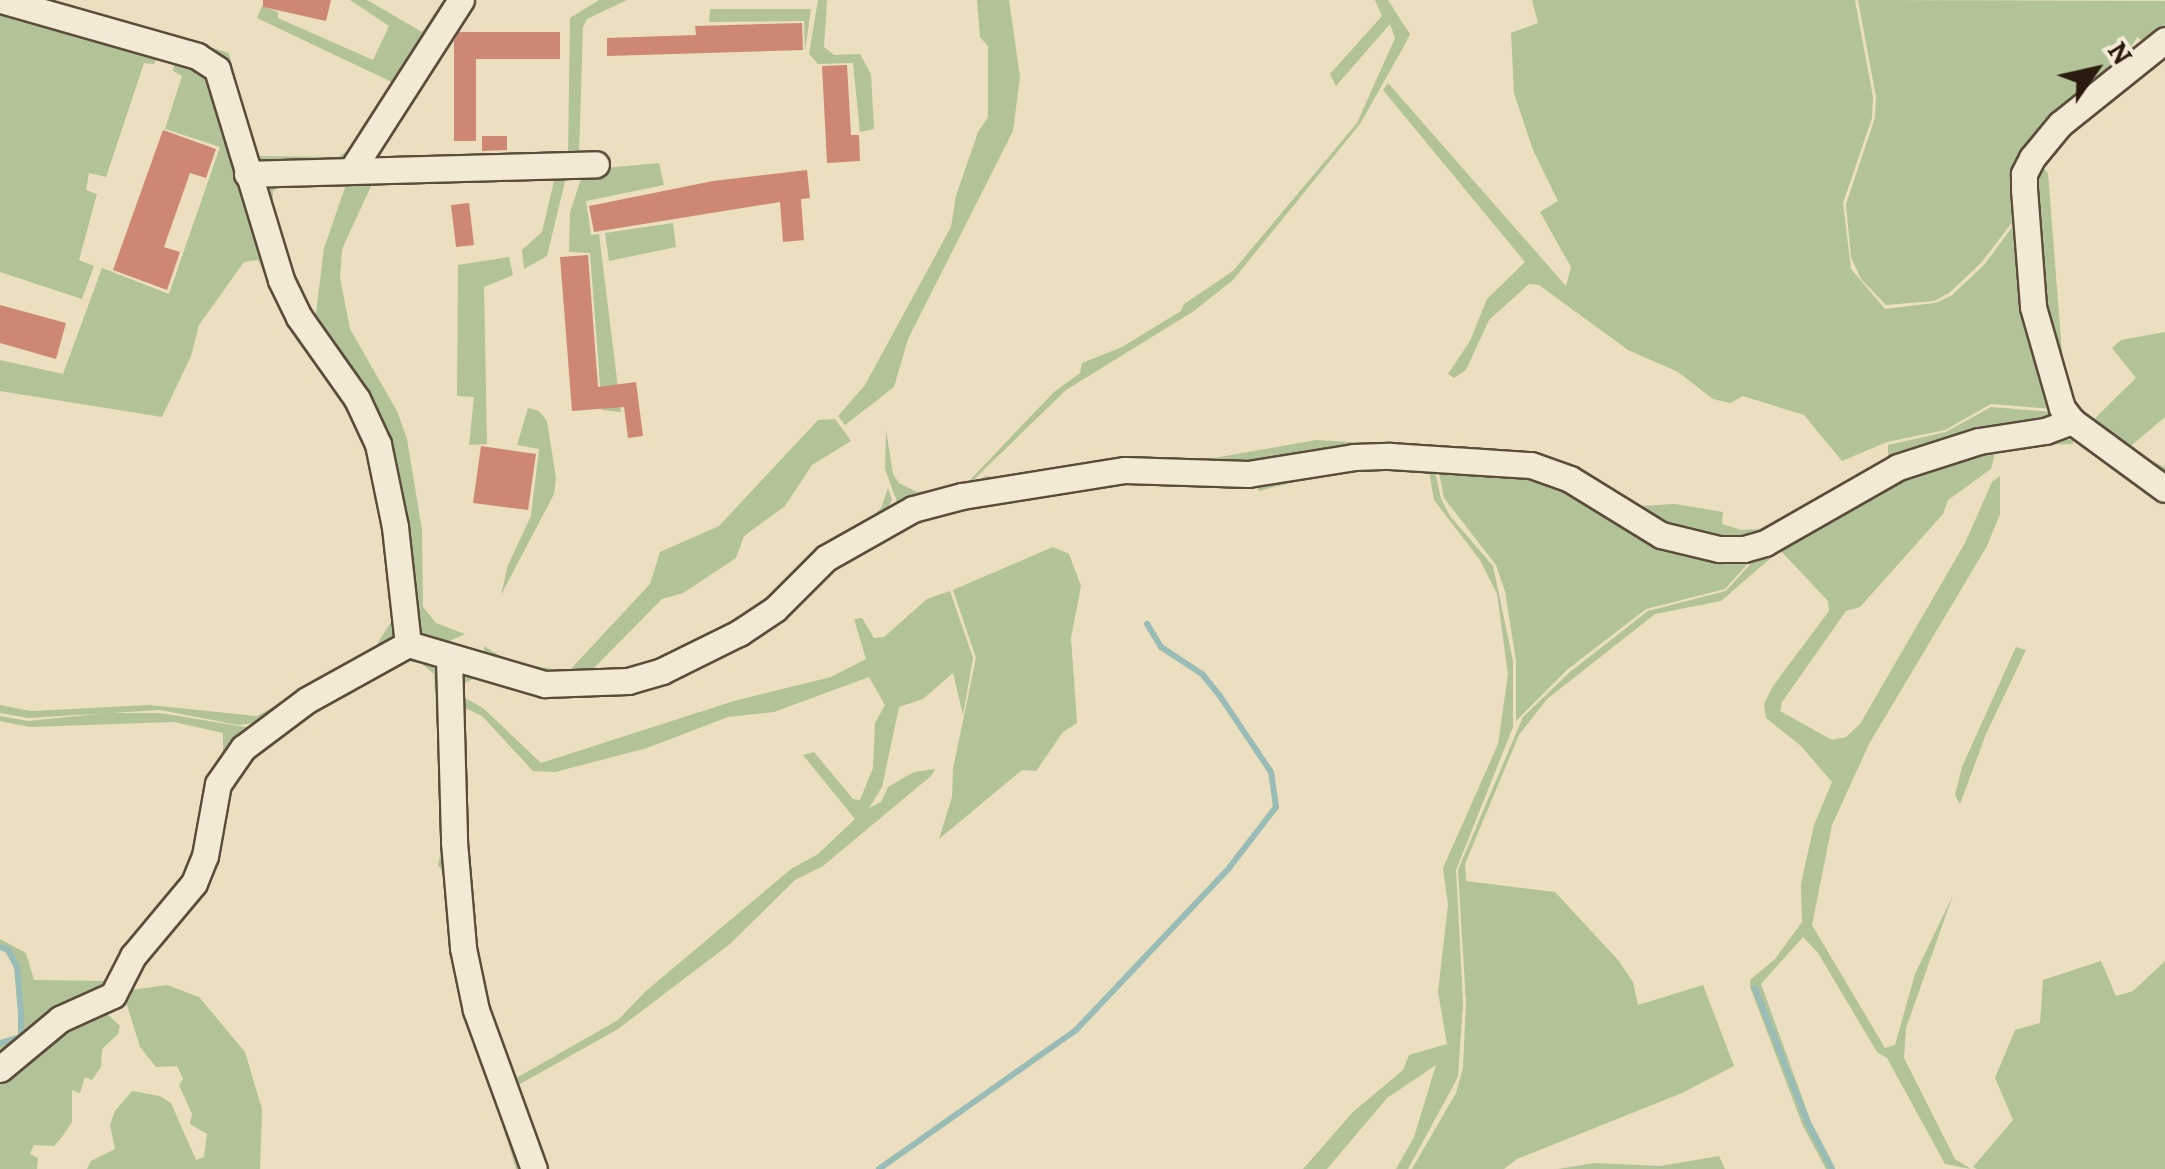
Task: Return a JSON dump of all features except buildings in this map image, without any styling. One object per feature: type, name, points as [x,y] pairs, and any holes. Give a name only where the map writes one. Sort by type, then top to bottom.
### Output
[{"type":"street","points":[[1,0],[212,63],[226,93],[247,174],[289,298],[356,400],[378,444],[395,528],[408,644]]},
{"type":"street","points":[[353,168],[462,0]]},
{"type":"street","points":[[2165,40],[2060,124],[2024,174],[2033,307],[2062,408],[2072,420],[2165,489]]},
{"type":"street","points":[[247,174],[596,164]]},
{"type":"street","points":[[0,1069],[60,1019],[113,996],[132,956],[194,883],[205,856],[218,784],[243,748],[307,700],[408,644],[544,684],[599,684],[645,677],[760,620],[826,558],[913,509],[946,499],[1092,474],[1160,469],[1248,474],[1354,457],[1531,465],[1570,478],[1661,535],[1732,550],[1765,542],[1898,468],[1979,440],[2044,431],[2072,420]]},
{"type":"street","points":[[449,658],[454,842],[462,948],[476,1010],[534,1169]]},
{"type":"green space","points":[[350,0],[367,0],[422,32],[444,0],[455,0],[353,158],[258,167],[244,155],[225,58],[118,23],[119,19],[229,53],[253,152],[258,156],[338,157],[349,150],[396,84],[257,18],[262,6],[278,12],[278,18],[373,60],[389,26]]},
{"type":"green space","points":[[599,0],[627,0],[587,19],[583,27],[579,155],[568,155],[570,18]]},
{"type":"green space","points":[[818,0],[827,0],[824,47],[834,55],[860,54],[871,74],[874,129],[860,132],[853,63],[818,64],[809,54]]},
{"type":"green space","points":[[977,0],[1009,0],[1020,77],[1013,131],[908,339],[894,387],[845,425],[838,416],[865,385],[951,227],[956,196],[978,132],[988,117],[988,46],[980,37]]},
{"type":"green space","points":[[1375,0],[1388,0],[1410,34],[1404,46],[1360,124],[1233,280],[1194,311],[1066,390],[961,492],[900,510],[885,469],[886,430],[893,474],[899,483],[917,492],[957,486],[970,480],[1054,392],[1080,373],[1082,363],[1122,347],[1181,311],[1184,304],[1233,271],[1357,123],[1395,38],[1390,24],[1336,86],[1330,74],[1382,16]]},
{"type":"green space","points":[[1532,0],[1855,0],[1873,97],[1872,118],[1843,203],[1851,269],[1885,309],[1935,303],[1951,296],[1984,265],[2016,222],[2053,409],[1991,404],[1945,430],[1887,442],[1842,461],[1804,415],[1743,396],[1730,403],[1713,399],[1678,372],[1628,350],[1539,285],[1529,284],[1489,320],[1466,370],[1454,378],[1448,374],[1470,341],[1487,299],[1525,262],[1383,90],[1388,83],[1566,286],[1571,267],[1540,212],[1558,201],[1533,150],[1514,93],[1511,33],[1538,23]]},
{"type":"green space","points":[[1858,0],[2165,1],[2165,30],[2147,44],[2137,37],[2118,69],[2064,113],[2020,212],[1981,263],[1949,293],[1934,301],[1886,305],[1861,279],[1851,257],[1846,204],[1875,118],[1876,97]]},
{"type":"green space","points":[[0,9],[153,54],[156,60],[154,64],[144,63],[106,177],[89,173],[86,190],[97,194],[79,260],[94,266],[82,299],[0,272]]},
{"type":"green space","points":[[710,9],[811,9],[805,51],[804,21],[709,22]]},
{"type":"green space","points":[[175,60],[208,74],[251,212],[375,453],[388,563],[376,471],[348,414],[274,296],[258,260],[244,262],[199,325],[191,356],[162,417],[0,391],[0,360],[63,374],[102,268],[169,294],[220,147],[165,129],[182,76],[173,71]]},
{"type":"green space","points":[[2099,99],[2038,163],[2048,173],[2064,378],[2076,413],[2089,424],[2136,378],[2112,348],[2121,340],[2165,332],[2165,417],[2126,450],[2165,467],[2165,483],[2077,417],[2051,360],[2029,171]]},
{"type":"green space","points":[[659,163],[664,185],[586,201],[591,235],[599,234],[621,412],[602,410],[590,253],[569,252],[570,212],[584,170]]},
{"type":"green space","points":[[567,173],[547,256],[524,269],[522,250],[542,232],[555,177],[372,184],[342,249],[340,278],[350,329],[397,411],[407,439],[422,530],[423,607],[436,623],[465,634],[438,646],[420,632],[410,614],[396,494],[375,423],[305,319],[284,268],[265,195],[271,185],[286,179]],"holes":[[[286,183],[346,185],[324,248],[315,321],[272,218],[273,191]]]},
{"type":"green space","points":[[673,223],[676,247],[609,261],[605,233]]},
{"type":"green space","points":[[509,257],[513,275],[484,287],[487,444],[469,445],[474,397],[457,396],[458,265]]},
{"type":"green space","points":[[1991,407],[2053,412],[2049,419],[1996,432],[1784,527],[1723,545],[1621,507],[1675,504],[1723,512],[1722,524],[1741,530],[1760,529],[1883,460],[1888,456],[1888,445],[1946,432]]},
{"type":"green space","points":[[528,408],[539,411],[547,421],[556,478],[554,494],[501,595],[508,565],[531,516],[539,449],[517,445]]},
{"type":"green space","points":[[835,419],[851,441],[812,465],[785,506],[744,536],[736,558],[683,593],[662,599],[588,674],[651,663],[741,619],[832,542],[872,517],[881,508],[888,488],[892,500],[883,518],[828,552],[756,616],[666,665],[613,679],[550,678],[484,664],[484,646],[509,661],[568,672],[650,584],[660,552],[719,526],[818,420]]},
{"type":"green space","points":[[1316,440],[1540,453],[1574,465],[1633,503],[1501,459],[969,492],[985,476],[1002,478],[1112,458],[1203,460]]},
{"type":"green space","points":[[2073,440],[2073,444],[1997,446],[1991,469],[1948,500],[1943,514],[1860,607],[1846,611],[1782,702],[1780,711],[1832,740],[1846,737],[1860,724],[1965,543],[1992,482],[2000,476],[2000,514],[1987,546],[1869,744],[1832,825],[1812,925],[1885,1048],[1895,1045],[1915,974],[1953,895],[1906,1028],[1904,1058],[1955,1159],[1971,1169],[1945,1164],[1887,1058],[1877,1052],[1818,953],[1803,937],[1761,984],[1811,1122],[1836,1169],[1809,1123],[1789,1066],[1754,989],[1806,1124],[1830,1169],[1826,1169],[1803,1126],[1750,987],[1750,980],[1775,959],[1802,922],[1801,884],[1814,825],[1832,782],[1801,746],[1766,718],[1764,704],[1773,686],[1829,611],[1828,601],[1780,550],[1721,601],[1655,614],[1547,699],[1519,735],[1465,864],[1466,881],[1555,892],[1618,960],[1633,982],[1638,1005],[1703,985],[1734,1066],[1682,1093],[1517,1159],[1504,1169],[1412,1169],[1456,1093],[1463,1068],[1466,1002],[1458,870],[1523,717],[1570,672],[1648,611],[1726,591],[1764,549],[1872,485],[1982,443]]},
{"type":"green space","points":[[1347,462],[1434,466],[1441,499],[1450,516],[1493,566],[1513,661],[1513,727],[1456,870],[1463,1002],[1458,1077],[1408,1169],[1396,1169],[1414,1137],[1436,1065],[1387,1098],[1327,1169],[1303,1169],[1353,1112],[1403,1070],[1409,1055],[1447,1044],[1438,992],[1448,905],[1443,868],[1498,744],[1508,674],[1497,594],[1480,560],[1434,500],[1429,471],[1356,466],[1259,491],[1255,482],[1122,479],[941,508],[927,513],[924,519],[919,512],[943,504],[1122,475],[1248,478]]},
{"type":"green space","points":[[1438,467],[1506,467],[1584,492],[1752,559],[1725,589],[1646,609],[1568,669],[1516,721],[1516,661],[1505,591],[1496,565],[1444,498]]},
{"type":"green space","points":[[914,514],[923,524],[909,521],[836,559],[774,620],[737,645],[666,678],[613,693],[560,697],[477,677],[460,685],[458,694],[483,708],[541,763],[734,701],[831,677],[866,659],[854,619],[862,618],[874,638],[884,637],[927,599],[950,591],[973,658],[963,715],[953,673],[923,699],[899,707],[882,787],[869,808],[881,802],[888,787],[914,772],[935,769],[931,776],[823,866],[795,880],[730,944],[618,1029],[513,1088],[534,1149],[546,1169],[540,1169],[479,1001],[467,955],[455,770],[456,681],[473,672],[568,692],[637,683],[680,669],[761,624],[838,555]],"holes":[[[869,677],[885,705],[875,723],[873,768],[860,800],[853,799],[814,752],[803,755],[855,819],[818,854],[791,869],[646,991],[618,1020],[511,1081],[474,968],[457,704],[482,716],[533,771],[555,772],[647,748],[728,717],[774,712]]]},
{"type":"green space","points":[[1053,547],[1069,554],[1081,586],[1071,638],[1077,723],[1063,732],[1036,771],[1022,770],[939,839],[952,797],[953,769],[976,658],[953,590]]},
{"type":"green space","points":[[394,617],[396,630],[389,642],[263,722],[238,725],[160,710],[28,718],[0,713],[0,705],[31,711],[149,705],[257,716],[372,652]]},
{"type":"green space","points":[[2016,647],[2026,650],[1986,734],[1960,804],[1955,795],[1962,767]]},
{"type":"green space","points":[[402,659],[431,662],[442,681],[454,899],[467,991],[526,1169],[516,1169],[460,987],[447,880],[438,865],[443,841],[434,674],[422,664],[407,661],[354,680],[271,733],[245,758],[221,803],[210,874],[193,902],[152,943],[133,978],[131,990],[167,985],[199,997],[245,1052],[262,1109],[260,1169],[87,1169],[91,1161],[115,1149],[110,1125],[115,1111],[132,1091],[160,1096],[171,1103],[196,1160],[204,1157],[207,1134],[190,1124],[192,1114],[179,1085],[183,1079],[177,1066],[156,1067],[140,1047],[122,989],[129,971],[154,933],[198,886],[208,862],[217,803],[235,766],[270,732],[320,698],[380,665]]},
{"type":"green space","points":[[107,713],[160,713],[258,729],[237,750],[202,855],[112,988],[12,1047],[0,1049],[0,1045],[22,1038],[23,1014],[19,967],[9,949],[0,945],[0,939],[26,953],[34,980],[108,981],[194,865],[223,752],[223,733],[174,722],[30,727],[0,721],[0,716],[28,721]]},
{"type":"green space","points":[[2101,961],[2116,996],[2133,991],[2165,961],[2165,1169],[1973,1167],[2013,1120],[1995,1078],[2015,1030],[2040,1023],[2043,980]]},
{"type":"green space","points":[[105,1012],[120,1026],[118,1034],[102,1049],[101,1067],[92,1080],[85,1077],[80,1093],[72,1090],[72,1122],[62,1137],[54,1146],[34,1145],[30,1154],[38,1158],[37,1169],[0,1169],[0,1074],[47,1034]]},
{"type":"green space","points":[[1719,1156],[1725,1169],[1558,1169],[1595,1163],[1660,1166]]},
{"type":"waterway","points":[[879,1169],[1076,1030],[1229,868],[1276,807],[1271,772],[1220,696],[1202,674],[1161,647],[1147,624]]},
{"type":"waterway","points":[[0,947],[8,950],[17,967],[21,1014],[21,1037],[0,1043]]},
{"type":"waterway","points":[[1755,988],[1808,1123],[1832,1169]]}]
